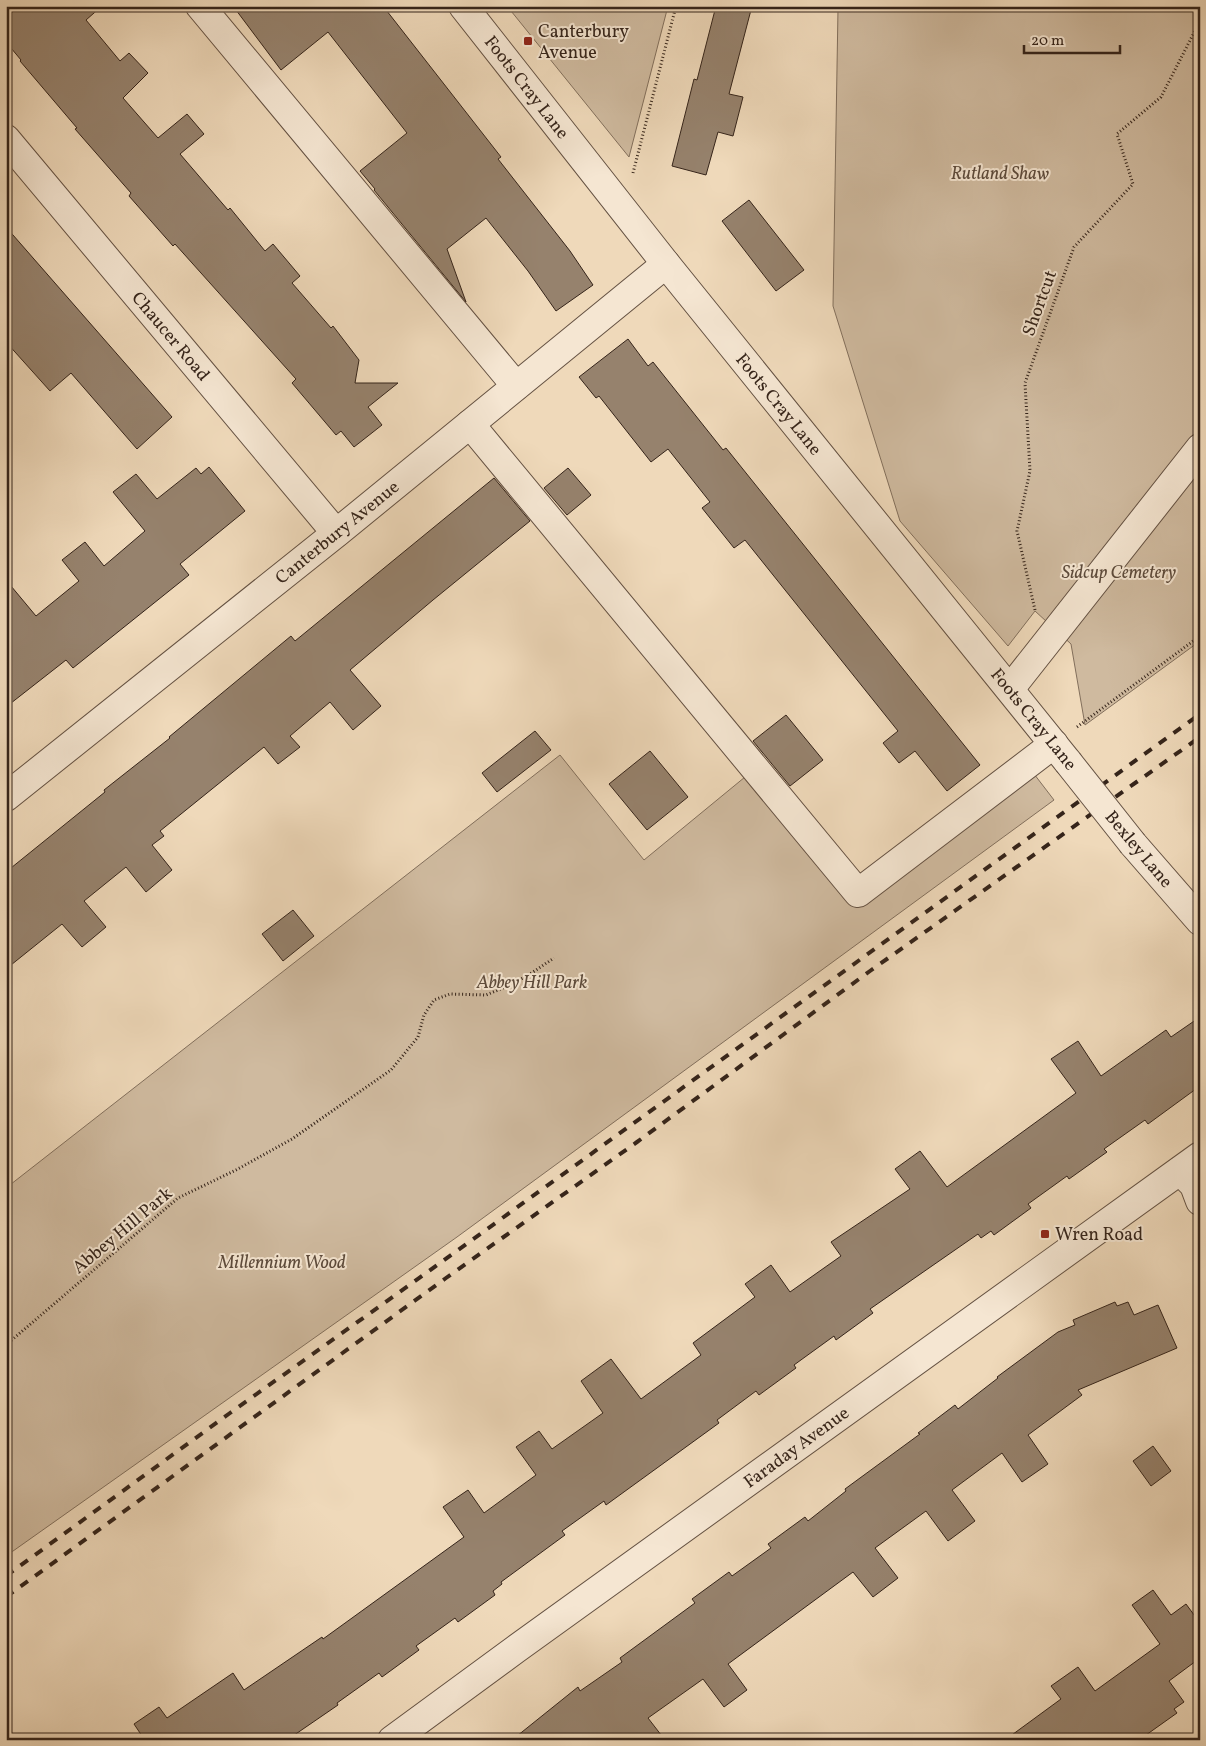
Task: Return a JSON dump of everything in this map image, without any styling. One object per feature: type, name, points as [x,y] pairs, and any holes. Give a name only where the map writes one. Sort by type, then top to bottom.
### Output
[{"type":"street","points":[[200,6],[516,386]]},
{"type":"street","name":"Foots Cray Lane","points":[[463,6],[666,264],[1098,800]]},
{"type":"street","name":"Chaucer Road","points":[[6,139],[336,533]]},
{"type":"street","name":"Canterbury Avenue","points":[[6,797],[336,533],[666,264]]},
{"type":"street","points":[[470,424],[858,893],[1061,753]]},
{"type":"street","points":[[1010,689],[1200,448]]},
{"type":"street","name":"Bexley Lane","points":[[1098,800],[1133,844],[1200,921]]},
{"type":"street","points":[[1190,1163],[1194,1185],[1200,1200]]},
{"type":"street","name":"Faraday Avenue","points":[[392,1740],[516,1648],[1190,1163]]},
{"type":"path","points":[[623,209],[676,6]]},
{"type":"path","name":"Shortcut","points":[[1045,645],[1017,531],[1030,471],[1025,383],[1074,248],[1133,184],[1117,134],[1161,97],[1200,21]]},
{"type":"path","points":[[1061,753],[1200,636]]},
{"type":"path","name":"Abbey Hill Park","points":[[6,1346],[178,1198],[236,1170],[292,1139],[391,1070],[418,1037],[424,1015],[434,1000],[450,994],[486,995],[526,976],[554,958]]},
{"type":"green space","points":[[507,6],[668,6],[629,157]]},
{"type":"green space","name":"Rutland Shaw","points":[[832,6],[1200,6],[1200,641],[1085,725],[1071,644],[1035,611],[1008,646],[900,521],[833,306],[838,9]]},
{"type":"green space","name":"Abbey Hill Park","points":[[560,755],[644,860],[745,777],[854,905],[1031,770],[1054,800],[457,1237],[6,1556],[6,1188]]},
{"type":"building","points":[[6,6],[102,6],[86,20],[120,61],[129,53],[148,73],[123,98],[158,138],[187,114],[204,134],[180,154],[228,210],[230,208],[265,251],[273,244],[300,276],[292,283],[331,328],[333,326],[359,360],[355,383],[398,383],[368,407],[382,425],[354,447],[341,431],[336,435],[292,383],[296,379],[175,244],[173,246],[129,196],[131,193],[75,129],[77,128],[20,61],[6,42]]},
{"type":"building","points":[[233,6],[383,6],[501,157],[498,159],[570,251],[593,285],[556,311],[528,271],[486,218],[447,249],[466,302],[360,171],[407,133],[328,32],[281,70]]},
{"type":"building","points":[[716,6],[752,6],[729,94],[743,97],[733,136],[718,132],[706,175],[672,166],[694,79],[697,80]]},
{"type":"building","points":[[749,200],[804,270],[776,291],[722,221]]},
{"type":"building","points":[[6,227],[172,417],[137,449],[71,373],[50,391],[6,342]]},
{"type":"building","points":[[628,339],[648,366],[653,362],[723,450],[726,448],[980,765],[947,791],[915,751],[899,763],[883,743],[898,731],[745,540],[734,548],[702,508],[710,502],[668,449],[651,462],[599,396],[596,398],[579,377]]},
{"type":"building","points":[[209,467],[245,511],[180,564],[189,575],[73,668],[66,660],[6,707],[6,580],[36,616],[79,581],[62,560],[85,542],[104,566],[145,531],[113,492],[136,474],[157,499],[196,468],[201,474]]},
{"type":"building","points":[[568,468],[591,495],[567,515],[544,488]]},
{"type":"building","points":[[494,478],[530,521],[350,670],[381,706],[353,730],[330,702],[290,736],[300,747],[278,764],[264,747],[160,831],[164,836],[152,845],[172,870],[146,892],[126,867],[84,901],[106,927],[82,947],[62,924],[6,969],[6,872],[105,792],[104,790],[170,738],[291,636],[295,641]]},
{"type":"building","points":[[786,715],[823,760],[790,786],[753,741]]},
{"type":"building","points":[[535,731],[551,750],[497,792],[482,773]]},
{"type":"building","points":[[650,751],[688,797],[647,830],[609,784]]},
{"type":"building","points":[[293,910],[314,936],[283,961],[262,934]]},
{"type":"building","points":[[1200,1017],[1200,1086],[1148,1124],[1145,1120],[1104,1149],[1107,1152],[1069,1179],[1067,1176],[1028,1204],[1031,1208],[994,1235],[991,1231],[981,1238],[978,1234],[870,1309],[873,1313],[836,1340],[834,1336],[794,1365],[796,1368],[759,1395],[756,1391],[717,1420],[719,1423],[606,1505],[604,1501],[562,1531],[565,1535],[501,1582],[502,1584],[493,1591],[495,1595],[458,1622],[455,1618],[416,1646],[419,1650],[382,1677],[379,1673],[337,1703],[338,1705],[287,1740],[136,1740],[142,1736],[134,1724],[159,1707],[167,1718],[233,1673],[244,1690],[322,1637],[323,1639],[464,1537],[443,1507],[468,1490],[484,1513],[536,1475],[516,1447],[539,1431],[552,1449],[603,1413],[581,1381],[611,1359],[641,1399],[701,1355],[693,1343],[755,1297],[745,1284],[771,1265],[790,1292],[841,1256],[831,1242],[910,1189],[895,1169],[920,1151],[947,1187],[1076,1093],[1051,1059],[1078,1041],[1101,1076],[1166,1030],[1171,1037]]},
{"type":"building","points":[[1115,1302],[1117,1306],[1128,1302],[1134,1315],[1158,1305],[1177,1348],[1078,1390],[1082,1395],[1028,1435],[1048,1464],[1022,1482],[1002,1453],[952,1490],[975,1521],[948,1541],[926,1511],[875,1548],[898,1578],[873,1597],[853,1572],[728,1664],[747,1690],[724,1707],[703,1679],[648,1718],[665,1740],[512,1740],[578,1687],[580,1691],[622,1662],[620,1658],[695,1603],[692,1599],[729,1572],[732,1576],[771,1548],[768,1544],[805,1517],[808,1521],[846,1491],[845,1489],[920,1434],[918,1433],[955,1405],[958,1409],[997,1377],[1058,1332],[1075,1325],[1073,1320]]},
{"type":"building","points":[[1153,1446],[1171,1471],[1151,1486],[1133,1461]]},
{"type":"building","points":[[1153,1590],[1171,1615],[1186,1604],[1200,1623],[1200,1658],[1169,1681],[1184,1702],[1174,1709],[1177,1713],[1139,1740],[1005,1740],[1061,1699],[1051,1686],[1078,1667],[1095,1691],[1160,1644],[1132,1605]]},
{"type":"railway","points":[[6,1576],[1200,714]]},
{"type":"railway","points":[[6,1597],[637,1142],[870,971],[1200,737]]},
{"type":"place","name":"Canterbury Avenue","points":[[528,41]]},
{"type":"place","name":"Wren Road","points":[[1045,1234]]},
{"type":"park label","name":"Sidcup Cemetery","points":[[1119,572]]},
{"type":"park label","name":"Millennium Wood","points":[[282,1262]]}]
